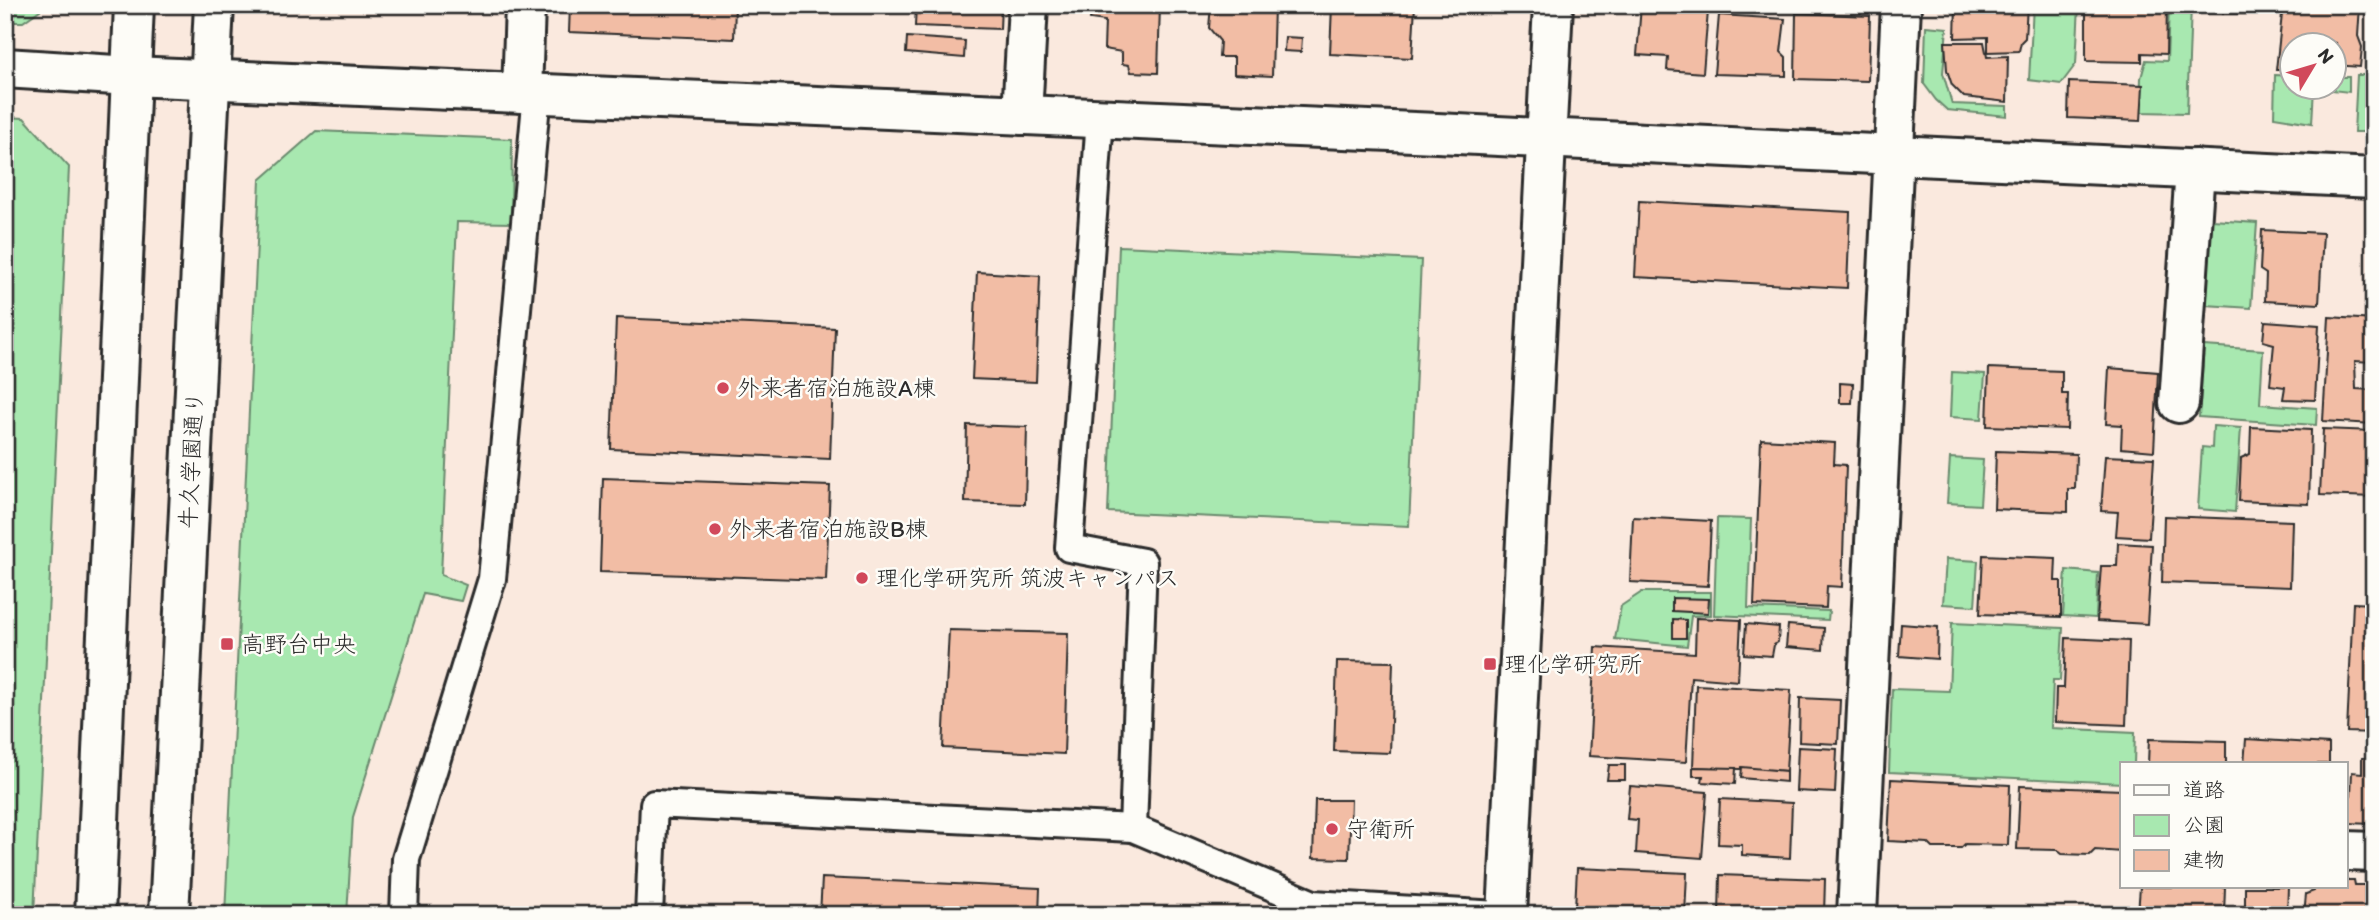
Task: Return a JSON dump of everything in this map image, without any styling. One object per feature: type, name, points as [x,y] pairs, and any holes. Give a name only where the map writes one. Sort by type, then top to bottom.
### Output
[{"type":"main road","points":[[94,915],[134,5]]},
{"type":"main road","name":"牛久学園通り","points":[[169,915],[214,5]]},
{"type":"main road","points":[[525,5],[529,93]]},
{"type":"main road","points":[[1022,115],[1028,5]]},
{"type":"main road","points":[[1507,915],[1553,5]]},
{"type":"main road","points":[[1857,915],[1901,5]]},
{"type":"main road","points":[[5,68],[131,76],[1547,138],[2374,178]]},
{"type":"main road","points":[[2179,403],[2195,169]]},
{"type":"main road","points":[[2348,851],[2374,852]]},
{"type":"lane","points":[[404,915],[406,859],[492,579],[529,93]]},
{"type":"lane","points":[[1101,118],[1069,548],[1143,562],[1133,828]]},
{"type":"lane","points":[[649,915],[654,804],[1133,828],[1313,904],[1364,911],[1498,915]]},
{"type":"green space","points":[[5,5],[47,5],[23,22],[5,22]]},
{"type":"green space","points":[[2033,5],[2079,5],[2076,64],[2061,84],[2029,80]]},
{"type":"green space","points":[[2169,5],[2191,5],[2187,113],[2140,112],[2141,78],[2146,60],[2167,61]]},
{"type":"green space","points":[[1926,26],[1947,28],[1943,73],[1952,104],[2007,106],[2007,116],[1947,110],[1936,100],[1924,84]]},
{"type":"green space","points":[[2275,75],[2278,75],[2278,102],[2313,102],[2312,123],[2274,117]]},
{"type":"green space","points":[[2357,75],[2374,75],[2374,132],[2354,132]]},
{"type":"green space","points":[[5,117],[24,118],[69,167],[34,915],[5,915]]},
{"type":"green space","points":[[316,131],[512,139],[511,223],[457,222],[441,575],[466,585],[461,601],[423,594],[353,817],[347,915],[225,915],[260,180]]},
{"type":"green space","points":[[2212,220],[2257,223],[2251,308],[2206,305]]},
{"type":"green space","points":[[1119,246],[1421,260],[1409,526],[1108,512]]},
{"type":"green space","points":[[2204,346],[2263,350],[2260,404],[2317,408],[2316,425],[2199,417]]},
{"type":"green space","points":[[1952,372],[1985,374],[1982,419],[1950,417]]},
{"type":"green space","points":[[2213,426],[2241,428],[2235,512],[2198,509],[2202,447],[2212,448]]},
{"type":"green space","points":[[1950,458],[1983,460],[1980,505],[1947,503]]},
{"type":"green space","points":[[1717,518],[1751,519],[1748,608],[1829,611],[1828,620],[1714,615]]},
{"type":"green space","points":[[1946,559],[1978,561],[1975,606],[1943,604]]},
{"type":"green space","points":[[2066,570],[2098,573],[2096,618],[2063,616]]},
{"type":"green space","points":[[1642,592],[1711,592],[1711,615],[1691,616],[1687,646],[1615,639],[1621,606]]},
{"type":"green space","points":[[1952,623],[2063,628],[2060,680],[2053,680],[2051,728],[2135,732],[2134,762],[2120,762],[2120,783],[1889,772],[1892,689],[1949,691]]},
{"type":"building","points":[[570,5],[735,5],[734,39],[569,32]]},
{"type":"building","points":[[916,5],[1001,5],[1000,29],[915,26]]},
{"type":"building","points":[[1092,5],[1160,5],[1158,73],[1131,72],[1129,65],[1122,64],[1122,52],[1104,49],[1105,21],[1090,19]]},
{"type":"building","points":[[1211,5],[1274,6],[1272,76],[1234,74],[1234,57],[1219,57],[1220,41],[1209,28]]},
{"type":"building","points":[[1332,5],[1415,5],[1412,58],[1330,54]]},
{"type":"building","points":[[1956,5],[2027,5],[2025,38],[2019,51],[1988,52],[1988,37],[1955,38]]},
{"type":"building","points":[[2086,5],[2167,5],[2166,54],[2142,53],[2142,62],[2086,61]]},
{"type":"building","points":[[2206,5],[2256,5],[2256,14],[2206,13]]},
{"type":"building","points":[[2283,5],[2360,5],[2360,67],[2348,66],[2348,32],[2280,32]]},
{"type":"building","points":[[2374,5],[2374,73],[2367,72]]},
{"type":"building","points":[[1641,6],[1708,11],[1703,73],[1667,70],[1668,57],[1637,55]]},
{"type":"building","points":[[1796,13],[1870,16],[1868,81],[1795,79]]},
{"type":"building","points":[[1719,15],[1785,19],[1781,52],[1786,57],[1786,76],[1714,74]]},
{"type":"building","points":[[907,37],[965,41],[964,58],[906,53]]},
{"type":"building","points":[[1285,37],[1302,38],[1301,52],[1284,51]]},
{"type":"building","points":[[1945,42],[1984,42],[1987,57],[2008,56],[2007,102],[1964,97],[1952,85],[1947,70]]},
{"type":"building","points":[[2069,82],[2143,85],[2141,121],[2068,118]]},
{"type":"building","points":[[1639,201],[1850,212],[1847,288],[1635,277]]},
{"type":"building","points":[[2262,230],[2323,233],[2319,304],[2265,301],[2266,274],[2260,270]]},
{"type":"building","points":[[977,272],[1040,276],[1036,382],[972,379]]},
{"type":"building","points":[[2329,317],[2374,320],[2374,362],[2355,361],[2356,389],[2374,390],[2374,424],[2323,421]]},
{"type":"building","name":"外来者宿泊施設A棟","points":[[616,318],[835,328],[830,459],[611,449]]},
{"type":"building","points":[[2265,321],[2319,325],[2315,400],[2283,399],[2285,387],[2270,385],[2274,344],[2263,341]]},
{"type":"building","points":[[1989,368],[2062,371],[2062,394],[2068,394],[2067,429],[1987,426]]},
{"type":"building","points":[[2109,368],[2158,372],[2154,451],[2121,448],[2122,425],[2106,424]]},
{"type":"building","points":[[1840,383],[1853,384],[1852,403],[1840,403]]},
{"type":"building","points":[[967,425],[1027,427],[1025,504],[965,502]]},
{"type":"building","points":[[2251,427],[2311,430],[2309,504],[2239,501],[2241,458],[2250,454]]},
{"type":"building","points":[[2323,429],[2374,431],[2374,497],[2320,495]]},
{"type":"building","points":[[1761,439],[1835,443],[1834,464],[1846,465],[1842,587],[1827,586],[1826,608],[1754,605]]},
{"type":"building","points":[[1996,451],[2076,454],[2075,489],[2068,489],[2068,512],[1994,509]]},
{"type":"building","points":[[2105,456],[2154,458],[2149,538],[2116,536],[2118,512],[2101,511]]},
{"type":"building","name":"外来者宿泊施設B棟","points":[[603,478],[830,486],[826,580],[600,572]]},
{"type":"building","points":[[2164,516],[2292,521],[2290,587],[2162,582]]},
{"type":"building","points":[[1633,517],[1711,521],[1708,586],[1630,582]]},
{"type":"building","points":[[2118,543],[2152,545],[2147,624],[2097,621],[2101,566],[2117,566]]},
{"type":"building","points":[[1983,555],[2056,558],[2055,581],[2061,581],[2061,617],[1980,614]]},
{"type":"building","points":[[1672,598],[1709,599],[1708,613],[1672,611]]},
{"type":"building","points":[[2353,603],[2374,604],[2374,733],[2347,732]]},
{"type":"building","points":[[1696,618],[1741,620],[1738,681],[1691,677],[1686,762],[1589,756],[1595,647],[1695,653]]},
{"type":"building","points":[[1673,619],[1686,620],[1686,638],[1673,638]]},
{"type":"building","points":[[1746,624],[1779,627],[1778,642],[1774,645],[1772,656],[1744,654]]},
{"type":"building","points":[[1901,624],[1938,627],[1937,659],[1899,656]]},
{"type":"building","points":[[1788,625],[1824,628],[1823,650],[1786,647]]},
{"type":"building","points":[[949,630],[1068,633],[1064,754],[943,748]]},
{"type":"building","points":[[2066,638],[2129,641],[2126,725],[2055,722],[2056,688],[2064,688]]},
{"type":"building","points":[[1337,661],[1393,662],[1390,753],[1334,751]]},
{"type":"building","points":[[1696,685],[1791,690],[1786,771],[1693,767]]},
{"type":"building","points":[[1800,698],[1840,700],[1838,744],[1799,742]]},
{"type":"building","points":[[2149,739],[2226,741],[2226,762],[2148,762]]},
{"type":"building","points":[[2246,739],[2329,744],[2329,762],[2244,762]]},
{"type":"building","points":[[1798,747],[1837,749],[1835,793],[1796,791]]},
{"type":"building","points":[[2362,758],[2374,758],[2374,824],[2348,823],[2348,795],[2351,795],[2352,772],[2362,773]]},
{"type":"building","points":[[1609,765],[1625,765],[1625,780],[1607,780]]},
{"type":"building","points":[[1693,767],[1736,768],[1735,784],[1702,782],[1703,776],[1693,776]]},
{"type":"building","points":[[1742,767],[1786,771],[1786,782],[1741,778]]},
{"type":"building","points":[[1891,779],[2010,785],[2008,845],[1965,844],[1961,848],[1933,848],[1928,843],[1888,841]]},
{"type":"building","points":[[1630,786],[1707,792],[1702,858],[1636,853],[1638,820],[1627,819]]},
{"type":"building","points":[[2020,786],[2120,790],[2120,852],[2095,850],[2090,855],[2062,854],[2057,850],[2017,849]]},
{"type":"building","points":[[1720,799],[1792,803],[1790,858],[1742,855],[1742,845],[1718,844]]},
{"type":"building","name":"守衛所","points":[[1315,800],[1351,800],[1349,859],[1313,858]]},
{"type":"building","points":[[1577,868],[1687,873],[1685,915],[1585,915],[1585,908],[1575,908]]},
{"type":"building","points":[[1720,875],[1825,879],[1824,915],[1719,915]]},
{"type":"building","points":[[822,878],[1040,888],[1039,915],[820,915]]},
{"type":"building","points":[[2348,880],[2354,880],[2355,885],[2374,885],[2374,915],[2304,915],[2306,894],[2314,891],[2314,888],[2348,888]]},
{"type":"building","points":[[2140,888],[2225,888],[2224,915],[2138,913]]},
{"type":"building","points":[[2245,888],[2288,888],[2287,915],[2239,915],[2245,911]]},
{"type":"place","name":"外来者宿泊施設A棟","points":[[723,388]]},
{"type":"place","name":"外来者宿泊施設B棟","points":[[715,529]]},
{"type":"place","name":"理化学研究所 筑波キャンパス","points":[[862,578]]},
{"type":"place","name":"高野台中央","points":[[227,644]]},
{"type":"place","name":"理化学研究所","points":[[1490,664]]},
{"type":"place","name":"守衛所","points":[[1332,829]]}]
